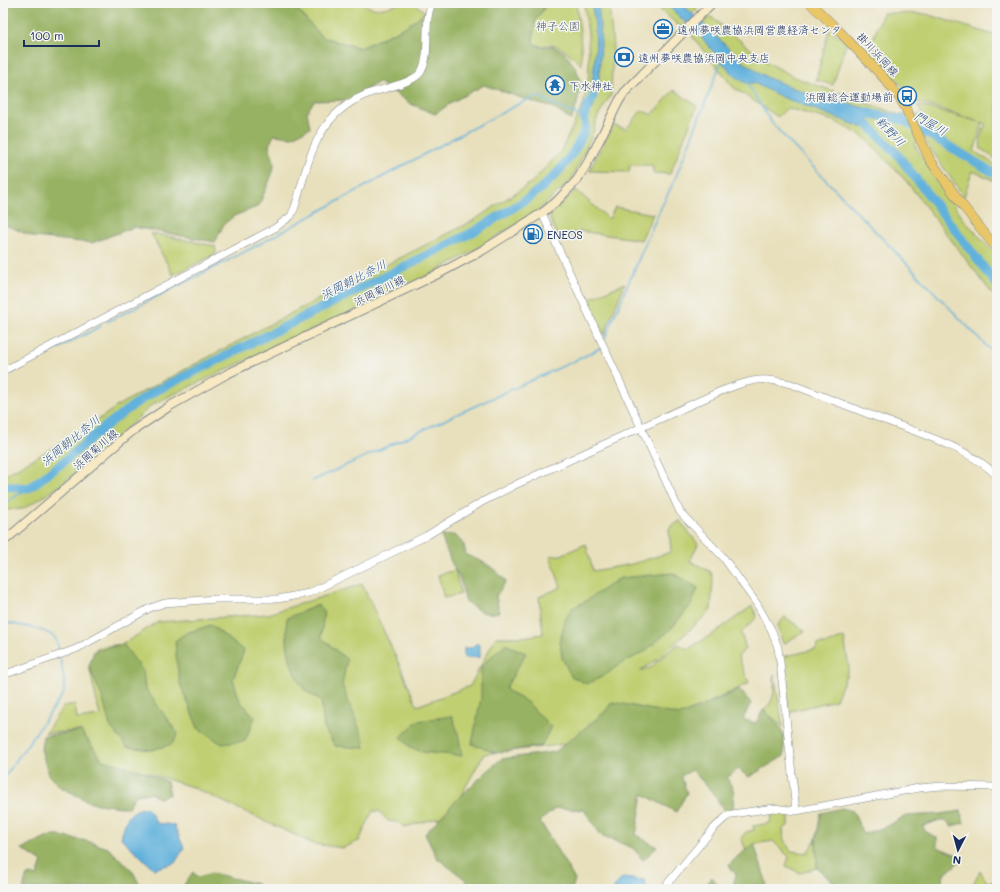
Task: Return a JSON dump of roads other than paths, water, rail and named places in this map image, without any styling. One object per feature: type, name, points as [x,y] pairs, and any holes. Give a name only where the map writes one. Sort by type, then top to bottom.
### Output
[{"type":"main road","name":"浜岡菊川線","points":[[3,542],[131,432],[170,406],[227,374],[388,299],[446,270],[489,247],[542,213],[569,189],[581,175],[592,157],[619,100],[624,93],[712,3]]},
{"type":"main road","name":"掛川浜岡線","points":[[810,3],[840,32],[897,94],[930,160],[963,206],[997,249]]},
{"type":"street","points":[[3,371],[275,228],[290,216],[295,207],[318,138],[330,119],[348,104],[365,95],[401,84],[420,73],[425,63],[427,18],[432,3]]},
{"type":"street","points":[[542,213],[680,512],[723,557],[757,604],[772,631],[778,648],[780,662],[796,811]]},
{"type":"street","points":[[3,675],[76,649],[150,608],[165,603],[216,599],[278,599],[309,593],[426,536],[482,502],[517,484],[746,381],[756,379],[791,384],[923,434],[967,454],[983,464],[997,476]]},
{"type":"street","points":[[663,889],[713,829],[726,817],[738,813],[774,808],[796,811],[919,788],[942,786],[997,787]]},
{"type":"water","points":[[591,3],[598,3],[601,43],[599,79],[593,109],[588,107],[596,42],[594,16]]},
{"type":"water","points":[[665,3],[681,3],[743,62],[768,78],[806,93],[873,110],[865,127],[861,127],[782,97],[754,83],[746,83],[734,76],[701,37]]},
{"type":"water","points":[[477,643],[480,646],[480,657],[464,658],[464,648],[471,648]]},
{"type":"water","points":[[146,807],[151,812],[156,823],[174,825],[184,848],[175,863],[154,869],[121,838],[124,826],[131,814],[134,811]]},
{"type":"water","points":[[622,878],[644,880],[647,889],[613,889]]},
{"type":"waterway","points":[[604,340],[659,212],[675,179],[722,60]]},
{"type":"waterway","points":[[746,81],[771,122],[789,142],[997,357]]},
{"type":"waterway","points":[[107,322],[254,247],[465,132],[527,100],[538,96],[567,111],[584,117]]},
{"type":"waterway","name":"浜岡朝比奈川","points":[[3,486],[29,488],[61,464],[107,425],[154,392],[473,232],[508,211],[538,190],[565,164],[576,148],[585,129],[586,126],[584,118],[586,109],[593,97]]},
{"type":"waterway","name":"門屋川","points":[[861,112],[903,120],[997,175]]},
{"type":"waterway","name":"新野川","points":[[858,117],[864,121],[897,154],[997,285]]},
{"type":"waterway","points":[[3,377],[101,326]]},
{"type":"waterway","points":[[312,481],[583,357],[600,348],[601,345]]},
{"type":"waterway","points":[[3,504],[29,488]]},
{"type":"waterway","points":[[3,622],[38,629],[50,634],[56,640],[59,653]]},
{"type":"waterway","points":[[3,779],[64,693],[64,679],[60,657]]},
{"type":"place","name":"遠州夢咲農協浜岡営農経済センタ","points":[[663,29]]},
{"type":"place","name":"遠州夢咲農協浜岡中央支店","points":[[624,57]]},
{"type":"place","name":"下水神社","points":[[555,85]]},
{"type":"place","name":"浜岡総合運動場前","points":[[907,96]]},
{"type":"place","name":"ENEOS","points":[[533,234]]},
{"type":"park label","name":"神子公園","points":[[558,25]]}]
